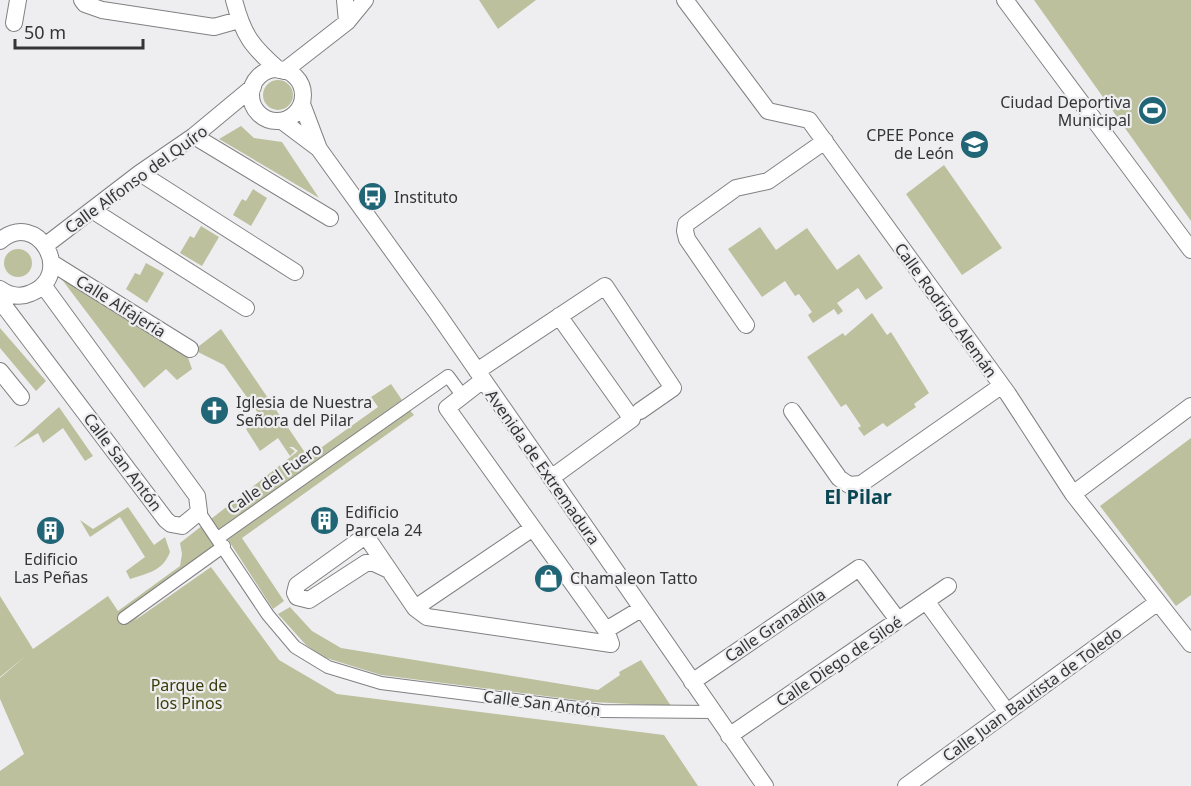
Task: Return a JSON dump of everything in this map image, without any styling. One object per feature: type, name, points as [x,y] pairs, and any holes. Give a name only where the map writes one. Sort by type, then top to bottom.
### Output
[{"type":"street","points":[[14,23],[18,0]]},
{"type":"street","points":[[82,0],[85,4],[102,10],[214,27],[239,20]]},
{"type":"street","points":[[234,0],[239,20],[254,48],[298,80],[303,91],[302,104],[295,115],[282,121],[271,120],[257,111],[253,104],[254,48]]},
{"type":"street","points":[[345,0],[347,22]]},
{"type":"street","points":[[254,85],[263,74],[282,70],[315,48],[347,22],[365,0]]},
{"type":"street","name":"Calle Rodrigo Alemán","points":[[685,0],[768,111],[809,120],[1001,386],[1073,494],[1191,644]]},
{"type":"street","points":[[1005,0],[1191,250]]},
{"type":"street","points":[[298,80],[315,48]]},
{"type":"street","name":"Calle Alfonso del Quíro","points":[[46,245],[140,173],[194,136],[254,85]]},
{"type":"street","name":"Avenida de Extremadura","points":[[302,104],[319,149],[480,375],[765,786]]},
{"type":"street","points":[[225,112],[257,111]]},
{"type":"street","name":"Avenida de Extremadura","points":[[282,121],[319,149]]},
{"type":"street","points":[[194,136],[330,218]]},
{"type":"street","points":[[746,325],[687,239],[685,231],[687,224],[736,188],[768,181],[825,141]]},
{"type":"street","points":[[140,173],[296,272]]},
{"type":"street","points":[[92,210],[246,308]]},
{"type":"street","points":[[2,235],[29,233],[46,245],[52,263],[51,271],[43,285],[26,295],[3,291]]},
{"type":"street","name":"Calle Alfajería","points":[[52,263],[190,349]]},
{"type":"street","points":[[43,285],[197,496],[199,512]]},
{"type":"street","points":[[389,570],[374,563],[366,563],[309,600],[297,597],[294,593],[297,585],[361,539],[368,539],[415,608],[428,617],[611,644],[606,630],[447,408],[480,375],[559,316],[605,286],[673,388],[640,411]]},
{"type":"street","name":"Calle San Antón","points":[[3,291],[5,307],[166,519],[171,524],[182,526],[199,512],[221,541],[268,615],[295,647],[328,667],[381,683],[602,711],[712,712]]},
{"type":"street","points":[[551,478],[632,419],[559,316]]},
{"type":"street","points":[[0,371],[21,397]]},
{"type":"street","name":"Calle del Fuero","points":[[221,541],[448,376],[462,395]]},
{"type":"street","points":[[792,411],[839,478],[855,485],[861,484],[1001,386]]},
{"type":"street","points":[[1073,494],[1191,406]]},
{"type":"street","points":[[415,608],[533,528]]},
{"type":"street","points":[[124,618],[221,541]]},
{"type":"street","name":"Calle Granadilla","points":[[692,682],[859,568],[898,620]]},
{"type":"street","name":"Calle Diego de Siloé","points":[[729,736],[948,586]]},
{"type":"street","points":[[926,601],[1007,712]]},
{"type":"street","name":"Calle Juan Bautista de Toledo","points":[[906,786],[1158,602]]},
{"type":"street","points":[[606,630],[641,609]]},
{"type":"green space","points":[[479,0],[536,0],[498,29]]},
{"type":"green space","name":"Ciudad Deportiva Municipal","points":[[1034,0],[1191,0],[1191,221]]},
{"type":"green space","points":[[278,80],[289,84],[293,95],[289,106],[278,110],[267,106],[263,95],[267,84]]},
{"type":"green space","points":[[241,126],[254,138],[282,142],[319,198],[219,139]]},
{"type":"green space","points":[[944,165],[1002,248],[962,275],[906,194]]},
{"type":"green space","points":[[253,189],[267,198],[251,226],[233,215],[242,199],[246,201]]},
{"type":"green space","points":[[201,226],[219,237],[202,266],[180,253],[190,236],[194,238]]},
{"type":"green space","points":[[760,227],[776,250],[807,228],[837,270],[859,254],[883,288],[866,300],[858,288],[837,303],[843,311],[838,315],[834,309],[813,323],[808,315],[812,312],[799,294],[795,296],[785,281],[762,297],[728,249]]},
{"type":"green space","points":[[18,249],[28,253],[32,263],[28,273],[18,277],[8,273],[4,263],[8,253]]},
{"type":"green space","points":[[146,263],[164,273],[147,303],[126,289],[135,273],[140,275]]},
{"type":"green space","points":[[57,273],[186,352],[192,369],[177,380],[166,369],[144,388]]},
{"type":"green space","points":[[872,313],[887,335],[891,332],[929,393],[914,404],[916,407],[887,427],[883,423],[864,436],[858,428],[861,426],[846,404],[841,407],[807,357],[843,333],[845,336]]},
{"type":"green space","points":[[0,328],[46,381],[36,391],[0,348]]},
{"type":"green space","points":[[221,329],[308,457],[378,407],[371,397],[391,384],[402,400],[219,531],[211,519],[243,494],[248,495],[251,488],[298,451],[289,447],[295,451],[290,456],[278,438],[260,451],[246,429],[261,417],[224,365],[194,350]]},
{"type":"green space","points":[[59,407],[93,456],[85,461],[63,428],[43,443],[38,433],[13,448]]},
{"type":"green space","points":[[407,407],[414,415],[242,538],[284,601],[273,609],[227,538]]},
{"type":"green space","points":[[1191,438],[1191,595],[1176,606],[1100,506]]},
{"type":"green space","points":[[128,507],[154,545],[165,537],[170,552],[159,567],[130,579],[126,571],[145,557],[120,517],[90,537],[80,520],[93,529]]},
{"type":"green space","name":"Parque de los Pinos","points":[[203,525],[218,545],[134,621],[211,567],[279,660],[337,694],[664,735],[698,786],[0,786],[0,771],[24,754],[0,699],[0,678],[28,654],[0,677],[0,596],[33,649],[108,596],[118,611],[180,566],[182,554],[180,543]]},
{"type":"green space","points":[[290,607],[312,631],[341,648],[598,690],[620,675],[619,672],[641,660],[671,706],[592,702],[381,675],[323,657],[306,645],[278,614]]},
{"type":"place","name":"Ciudad Deportiva Municipal","points":[[1152,111]]},
{"type":"place","name":"CPEE Ponce de León","points":[[975,144]]},
{"type":"place","name":"Instituto","points":[[373,197]]},
{"type":"place","name":"Iglesia de Nuestra Señora del Pilar","points":[[215,411]]},
{"type":"place","name":"Edificio Parcela 24","points":[[324,521]]},
{"type":"place","name":"Edificio Las Peñas","points":[[51,531]]},
{"type":"place","name":"Chamaleon Tatto","points":[[549,578]]},
{"type":"district","name":"El Pilar","points":[[858,497]]}]
